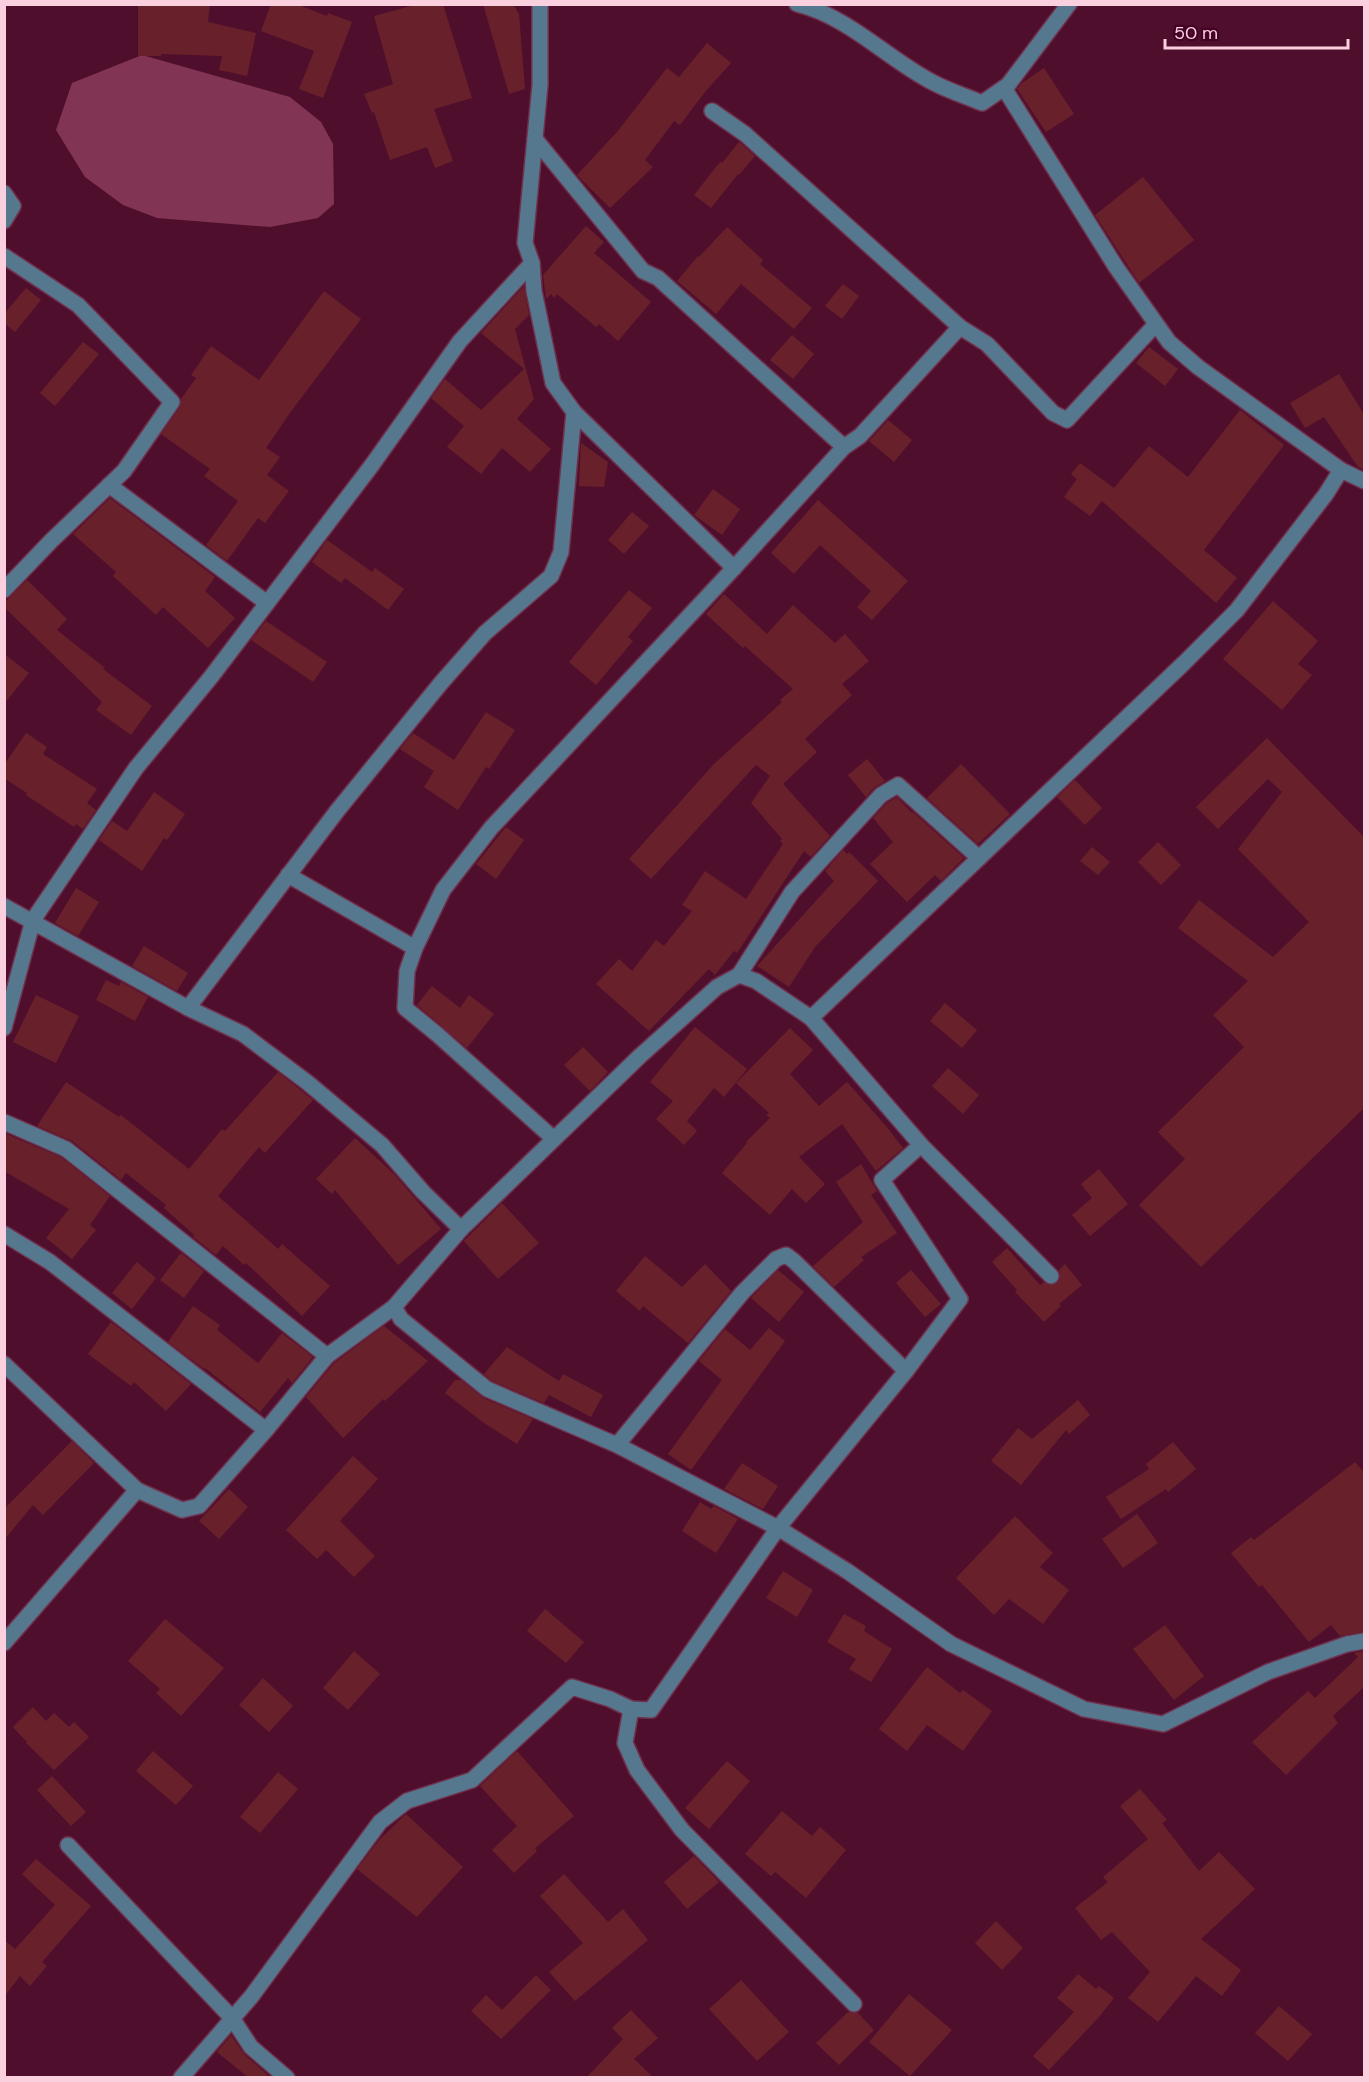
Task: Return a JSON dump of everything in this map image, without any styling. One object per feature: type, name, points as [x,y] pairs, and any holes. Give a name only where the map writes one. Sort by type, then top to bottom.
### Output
[{"type":"street","points":[[540,4],[540,85],[525,243],[532,263],[534,291],[553,383],[574,412],[734,568]]},
{"type":"street","points":[[797,4],[811,8],[848,26],[934,82],[982,103],[1008,85],[1069,4]]},
{"type":"street","points":[[1004,88],[1116,267],[1169,342],[1198,367],[1341,470],[1365,482]]},
{"type":"street","points":[[712,111],[744,134],[960,327],[987,344],[1053,413],[1067,420],[1156,324]]},
{"type":"street","points":[[535,139],[643,271],[658,278],[844,447]]},
{"type":"street","points":[[4,193],[13,206],[4,221]]},
{"type":"street","points":[[4,256],[78,305],[172,402],[123,471],[4,590]]},
{"type":"street","points":[[4,1028],[33,920],[136,768],[211,677],[372,465],[460,341],[532,263]]},
{"type":"street","points":[[555,1139],[405,1008],[407,971],[415,948],[443,890],[491,828],[844,447],[860,436],[960,327]]},
{"type":"street","points":[[188,1008],[337,811],[441,683],[485,633],[551,576],[561,552],[574,412]]},
{"type":"street","points":[[811,1018],[1237,610],[1326,495],[1341,470]]},
{"type":"street","points":[[109,485],[267,603]]},
{"type":"street","points":[[4,1364],[137,1490],[182,1510],[199,1506],[266,1431],[327,1356],[394,1307],[461,1229],[640,1056],[717,987],[739,975],[792,892],[881,795],[898,784],[979,858]]},
{"type":"street","points":[[288,875],[415,948]]},
{"type":"street","points":[[4,906],[33,920],[188,1008],[243,1034],[308,1083],[382,1145],[423,1192],[461,1229]]},
{"type":"street","points":[[739,975],[756,981],[811,1018],[921,1145],[1051,1276]]},
{"type":"street","points":[[4,1122],[66,1149],[327,1356]]},
{"type":"street","points":[[181,2078],[232,2018],[333,1889],[380,1822],[407,1801],[472,1780],[572,1687],[610,1699],[631,1709],[651,1710],[778,1528],[906,1371],[960,1299],[882,1180],[921,1145]]},
{"type":"street","points":[[4,1234],[50,1262],[266,1431]]},
{"type":"street","points":[[617,1445],[742,1293],[776,1259],[786,1255],[906,1371]]},
{"type":"street","points":[[394,1307],[401,1319],[487,1389],[617,1445],[778,1528],[847,1571],[951,1644],[1084,1709],[1163,1724],[1268,1672],[1347,1644],[1365,1641]]},
{"type":"street","points":[[4,1642],[137,1490]]},
{"type":"street","points":[[631,1709],[625,1743],[637,1770],[682,1830],[854,2004]]},
{"type":"street","points":[[68,1845],[232,2018],[251,2047],[287,2078]]},
{"type":"shaded area","points":[[142,55],[290,97],[321,122],[333,144],[334,204],[318,218],[270,227],[157,218],[123,205],[85,177],[56,130],[72,83]]},
{"type":"building","points":[[138,4],[210,4],[208,22],[256,33],[247,76],[219,70],[222,56],[161,54],[161,56],[138,56]]},
{"type":"building","points":[[271,4],[296,4],[327,16],[328,13],[352,22],[323,98],[299,89],[314,51],[261,31]]},
{"type":"building","points":[[418,4],[443,4],[472,98],[434,109],[453,161],[435,168],[427,147],[390,160],[374,112],[372,113],[364,94],[393,84],[374,16]]},
{"type":"building","points":[[483,4],[513,4],[519,14],[525,89],[509,94]]},
{"type":"building","points":[[707,43],[731,63],[680,125],[674,121],[645,160],[653,167],[610,208],[577,175],[617,132],[667,68],[679,77]]},
{"type":"building","points":[[1044,68],[1074,114],[1046,132],[1017,89]]},
{"type":"building","points":[[739,142],[755,156],[711,208],[694,195]]},
{"type":"building","points":[[1143,177],[1194,240],[1139,283],[1095,215]]},
{"type":"building","points":[[586,226],[604,242],[594,253],[651,302],[618,341],[599,324],[596,327],[557,294],[554,298],[551,294],[546,299],[543,275]]},
{"type":"building","points":[[727,227],[763,260],[760,264],[812,308],[794,329],[741,284],[716,314],[677,281]]},
{"type":"building","points":[[843,284],[859,296],[842,319],[825,306]]},
{"type":"building","points":[[524,286],[529,315],[515,329],[534,399],[517,419],[551,449],[530,472],[502,448],[481,474],[447,447],[464,426],[431,398],[445,379],[481,410],[524,369],[481,333]]},
{"type":"building","points":[[26,288],[41,300],[15,332],[4,323],[4,314]]},
{"type":"building","points":[[324,291],[361,319],[266,448],[280,457],[267,475],[289,491],[265,523],[258,518],[227,561],[206,545],[238,501],[204,476],[210,469],[161,434],[180,407],[181,399],[196,378],[191,375],[211,346],[259,380]]},
{"type":"building","points":[[792,335],[814,354],[793,379],[770,360]]},
{"type":"building","points":[[83,342],[99,354],[55,406],[40,393]]},
{"type":"building","points":[[1149,347],[1178,369],[1165,386],[1136,363]]},
{"type":"building","points":[[1339,374],[1365,416],[1365,470],[1358,467],[1324,417],[1305,428],[1290,403]]},
{"type":"building","points":[[1240,410],[1284,445],[1204,550],[1237,578],[1216,603],[1102,501],[1090,516],[1064,497],[1077,479],[1071,474],[1080,463],[1114,488],[1149,446],[1188,477]]},
{"type":"building","points":[[888,420],[912,440],[894,462],[869,441]]},
{"type":"building","points":[[581,443],[608,462],[604,487],[579,486]]},
{"type":"building","points":[[713,489],[740,509],[722,535],[694,515]]},
{"type":"building","points":[[110,498],[215,577],[205,591],[235,618],[208,648],[163,607],[156,615],[113,576],[116,572],[73,534]]},
{"type":"building","points":[[818,500],[908,581],[872,620],[857,607],[871,591],[820,545],[794,574],[771,553]]},
{"type":"building","points":[[632,512],[649,526],[624,554],[608,540]]},
{"type":"building","points":[[327,540],[372,572],[375,568],[404,589],[388,610],[345,578],[341,583],[312,562]]},
{"type":"building","points":[[27,580],[67,619],[57,630],[152,706],[131,735],[96,710],[102,702],[4,607],[4,603]]},
{"type":"building","points":[[629,590],[652,608],[628,637],[633,641],[596,685],[569,662]]},
{"type":"building","points":[[724,594],[767,634],[793,605],[835,643],[845,634],[869,661],[842,684],[852,695],[805,739],[817,752],[783,784],[830,836],[811,857],[804,851],[737,953],[734,951],[715,975],[709,969],[649,1031],[596,984],[619,959],[632,971],[656,940],[664,946],[692,911],[682,905],[705,871],[746,899],[783,844],[780,841],[782,839],[751,803],[770,776],[756,765],[651,879],[629,859],[714,764],[782,702],[780,700],[793,689],[706,614]]},
{"type":"building","points":[[1273,601],[1318,641],[1298,664],[1312,675],[1282,710],[1223,659]]},
{"type":"building","points":[[266,621],[327,662],[313,682],[251,640]]},
{"type":"building","points":[[4,654],[29,673],[4,704]]},
{"type":"building","points":[[486,712],[515,730],[489,769],[486,767],[458,810],[424,787],[434,771],[400,749],[413,733],[454,760]]},
{"type":"building","points":[[26,733],[47,747],[43,754],[97,789],[87,803],[96,810],[83,829],[76,824],[74,827],[4,778],[4,765]]},
{"type":"building","points":[[1267,738],[1365,838],[1365,1107],[1201,1267],[1139,1205],[1185,1159],[1158,1132],[1244,1047],[1213,1015],[1248,981],[1178,928],[1199,900],[1273,957],[1309,922],[1238,849],[1282,792],[1268,779],[1218,829],[1196,807]]},
{"type":"building","points":[[867,759],[885,781],[866,797],[848,775]]},
{"type":"building","points":[[961,764],[1010,814],[978,844],[927,798]]},
{"type":"building","points":[[1075,780],[1102,808],[1085,825],[1057,797]]},
{"type":"building","points":[[154,792],[185,814],[167,840],[164,838],[142,871],[99,840],[112,821],[127,831]]},
{"type":"building","points":[[897,797],[964,858],[941,881],[935,875],[907,902],[870,864],[893,842],[873,818],[887,803]]},
{"type":"building","points":[[506,827],[524,840],[496,879],[476,864]]},
{"type":"building","points":[[1158,842],[1181,865],[1161,885],[1138,862]]},
{"type":"building","points":[[1092,847],[1110,862],[1098,875],[1080,861]]},
{"type":"building","points":[[843,850],[847,854],[849,852],[878,881],[815,947],[789,987],[757,966],[834,881],[825,871]]},
{"type":"building","points":[[76,888],[99,902],[78,936],[55,923]]},
{"type":"building","points":[[144,946],[188,973],[177,991],[132,966]]},
{"type":"building","points":[[106,980],[119,986],[121,982],[148,997],[135,1021],[96,1000]]},
{"type":"building","points":[[432,986],[460,1008],[469,995],[494,1014],[467,1048],[417,1005]]},
{"type":"building","points":[[36,995],[79,1016],[56,1063],[13,1042]]},
{"type":"building","points":[[945,1003],[977,1030],[962,1048],[930,1021]]},
{"type":"building","points":[[695,1027],[747,1069],[724,1097],[714,1088],[687,1121],[697,1131],[684,1145],[656,1119],[673,1101],[650,1082]]},
{"type":"building","points":[[790,1028],[813,1050],[790,1074],[819,1106],[847,1082],[903,1148],[876,1171],[842,1124],[799,1157],[825,1184],[806,1203],[792,1189],[770,1215],[722,1173],[746,1142],[770,1118],[766,1115],[769,1113],[736,1083]]},
{"type":"building","points":[[583,1047],[608,1072],[590,1091],[564,1065]]},
{"type":"building","points":[[948,1068],[979,1095],[963,1114],[932,1086]]},
{"type":"building","points":[[278,1072],[313,1100],[265,1153],[259,1147],[218,1196],[278,1249],[282,1244],[330,1286],[302,1316],[246,1263],[244,1265],[223,1246],[216,1255],[193,1237],[194,1235],[164,1208],[166,1205],[126,1173],[121,1180],[72,1141],[37,1126],[66,1082],[119,1117],[121,1115],[189,1169],[222,1129],[225,1131]]},
{"type":"building","points":[[4,1133],[61,1157],[110,1196],[90,1225],[96,1230],[72,1259],[46,1238],[69,1209],[4,1171]]},
{"type":"building","points":[[355,1138],[395,1175],[441,1229],[398,1265],[335,1190],[332,1194],[316,1179]]},
{"type":"building","points":[[861,1164],[877,1191],[871,1195],[897,1233],[861,1257],[864,1260],[834,1287],[813,1266],[863,1222],[836,1182]]},
{"type":"building","points":[[1099,1169],[1128,1204],[1090,1236],[1072,1215],[1092,1198],[1081,1184]]},
{"type":"building","points":[[502,1203],[539,1243],[498,1279],[464,1241]]},
{"type":"building","points":[[1007,1248],[1040,1285],[1044,1282],[1049,1285],[1057,1283],[1060,1278],[1059,1270],[1065,1264],[1082,1285],[1059,1304],[1061,1306],[1044,1322],[1015,1292],[1017,1290],[992,1262]]},
{"type":"building","points":[[181,1253],[204,1271],[184,1298],[160,1280]]},
{"type":"building","points":[[645,1256],[682,1287],[705,1264],[731,1291],[688,1343],[643,1306],[640,1311],[616,1291]]},
{"type":"building","points":[[137,1262],[156,1278],[132,1309],[112,1293]]},
{"type":"building","points":[[778,1270],[804,1292],[779,1322],[751,1298]]},
{"type":"building","points":[[911,1270],[941,1304],[925,1317],[896,1283]]},
{"type":"building","points":[[193,1306],[220,1325],[217,1330],[258,1363],[282,1333],[313,1357],[292,1383],[288,1378],[260,1412],[168,1342]]},
{"type":"building","points":[[111,1322],[191,1384],[166,1411],[134,1382],[131,1386],[88,1354]]},
{"type":"building","points":[[384,1326],[428,1361],[385,1401],[383,1399],[343,1438],[306,1397],[334,1363]]},
{"type":"building","points":[[769,1328],[785,1341],[691,1470],[668,1454],[722,1380],[699,1361],[725,1329],[750,1350]]},
{"type":"building","points":[[507,1347],[559,1381],[563,1374],[603,1395],[591,1417],[549,1395],[544,1403],[492,1381],[484,1374]]},
{"type":"building","points":[[455,1380],[461,1380],[483,1398],[533,1419],[517,1444],[484,1423],[445,1393]]},
{"type":"building","points":[[1078,1400],[1090,1415],[1069,1434],[1066,1430],[1021,1485],[991,1461],[1018,1428],[1032,1439]]},
{"type":"building","points":[[72,1441],[94,1463],[43,1515],[33,1505],[4,1540],[4,1509]]},
{"type":"building","points":[[1173,1442],[1196,1469],[1168,1492],[1166,1489],[1121,1519],[1106,1497],[1149,1469],[1146,1464]]},
{"type":"building","points":[[353,1456],[378,1479],[340,1521],[375,1556],[354,1577],[326,1550],[317,1559],[286,1530]]},
{"type":"building","points":[[1355,1462],[1365,1473],[1365,1632],[1340,1636],[1331,1625],[1309,1642],[1262,1585],[1259,1587],[1231,1553],[1251,1537],[1254,1540]]},
{"type":"building","points":[[742,1463],[778,1486],[763,1509],[724,1489]]},
{"type":"building","points":[[229,1489],[248,1507],[219,1539],[199,1521]]},
{"type":"building","points":[[700,1502],[711,1509],[714,1506],[738,1519],[716,1553],[682,1531]]},
{"type":"building","points":[[1137,1514],[1158,1543],[1123,1568],[1102,1539]]},
{"type":"building","points":[[1015,1516],[1053,1553],[1040,1567],[1069,1590],[1043,1624],[1009,1599],[994,1615],[956,1578]]},
{"type":"building","points":[[783,1571],[813,1590],[797,1617],[766,1598]]},
{"type":"building","points":[[545,1609],[584,1642],[566,1663],[527,1631]]},
{"type":"building","points":[[844,1614],[866,1626],[864,1631],[892,1649],[871,1682],[849,1669],[856,1659],[827,1642]]},
{"type":"building","points":[[165,1619],[224,1668],[181,1716],[156,1693],[160,1689],[128,1661]]},
{"type":"building","points":[[1165,1625],[1204,1676],[1174,1700],[1133,1649]]},
{"type":"building","points":[[354,1651],[380,1674],[348,1710],[323,1688]]},
{"type":"building","points":[[1365,1651],[1365,1686],[1333,1716],[1338,1723],[1286,1775],[1252,1742],[1308,1691],[1315,1698],[1358,1657],[1354,1653]]},
{"type":"building","points":[[927,1667],[960,1693],[963,1690],[992,1711],[963,1751],[927,1725],[907,1751],[879,1729]]},
{"type":"building","points":[[263,1678],[293,1706],[269,1732],[239,1705]]},
{"type":"building","points":[[33,1707],[46,1721],[54,1713],[69,1727],[74,1722],[89,1737],[54,1770],[13,1727]]},
{"type":"building","points":[[153,1751],[193,1786],[176,1805],[136,1771]]},
{"type":"building","points":[[517,1751],[574,1816],[535,1848],[537,1851],[514,1873],[492,1850],[517,1826],[480,1786]]},
{"type":"building","points":[[727,1761],[750,1781],[709,1829],[685,1808]]},
{"type":"building","points":[[278,1772],[298,1789],[260,1833],[240,1817]]},
{"type":"building","points":[[52,1776],[86,1812],[71,1826],[37,1790]]},
{"type":"building","points":[[1140,1789],[1167,1820],[1162,1823],[1199,1871],[1219,1852],[1255,1889],[1201,1939],[1241,1970],[1222,1996],[1196,1976],[1158,2022],[1128,1998],[1150,1972],[1112,1932],[1101,1940],[1075,1908],[1108,1882],[1103,1877],[1148,1839],[1120,1806]]},
{"type":"building","points":[[782,1811],[812,1836],[820,1827],[846,1850],[806,1898],[775,1872],[771,1876],[745,1854]]},
{"type":"building","points":[[406,1814],[463,1867],[417,1917],[357,1869],[379,1840]]},
{"type":"building","points":[[694,1856],[719,1882],[687,1909],[664,1882]]},
{"type":"building","points":[[36,1859],[91,1906],[42,1962],[47,1966],[30,1986],[20,1976],[4,1997],[4,1940],[15,1949],[55,1905],[22,1874]]},
{"type":"building","points":[[564,1874],[608,1922],[623,1909],[648,1940],[575,2001],[549,1972],[583,1943],[540,1896]]},
{"type":"building","points":[[996,1921],[1023,1948],[1002,1970],[975,1943]]},
{"type":"building","points":[[1078,1974],[1096,1989],[1099,1986],[1114,1998],[1049,2070],[1033,2056],[1074,2012],[1057,1998]]},
{"type":"building","points":[[536,1975],[551,1990],[501,2039],[471,2011],[486,1995],[502,2010]]},
{"type":"building","points":[[741,1980],[789,2032],[757,2061],[709,2009]]},
{"type":"building","points":[[909,1994],[952,2030],[910,2076],[869,2042]]},
{"type":"building","points":[[1279,2006],[1312,2034],[1288,2061],[1255,2033]]},
{"type":"building","points":[[631,2010],[658,2038],[634,2059],[654,2078],[586,2078],[623,2039],[612,2028]]},
{"type":"building","points":[[848,2012],[858,2013],[874,2030],[839,2065],[816,2043]]},
{"type":"building","points":[[231,2035],[244,2054],[271,2078],[249,2078],[217,2052]]}]
